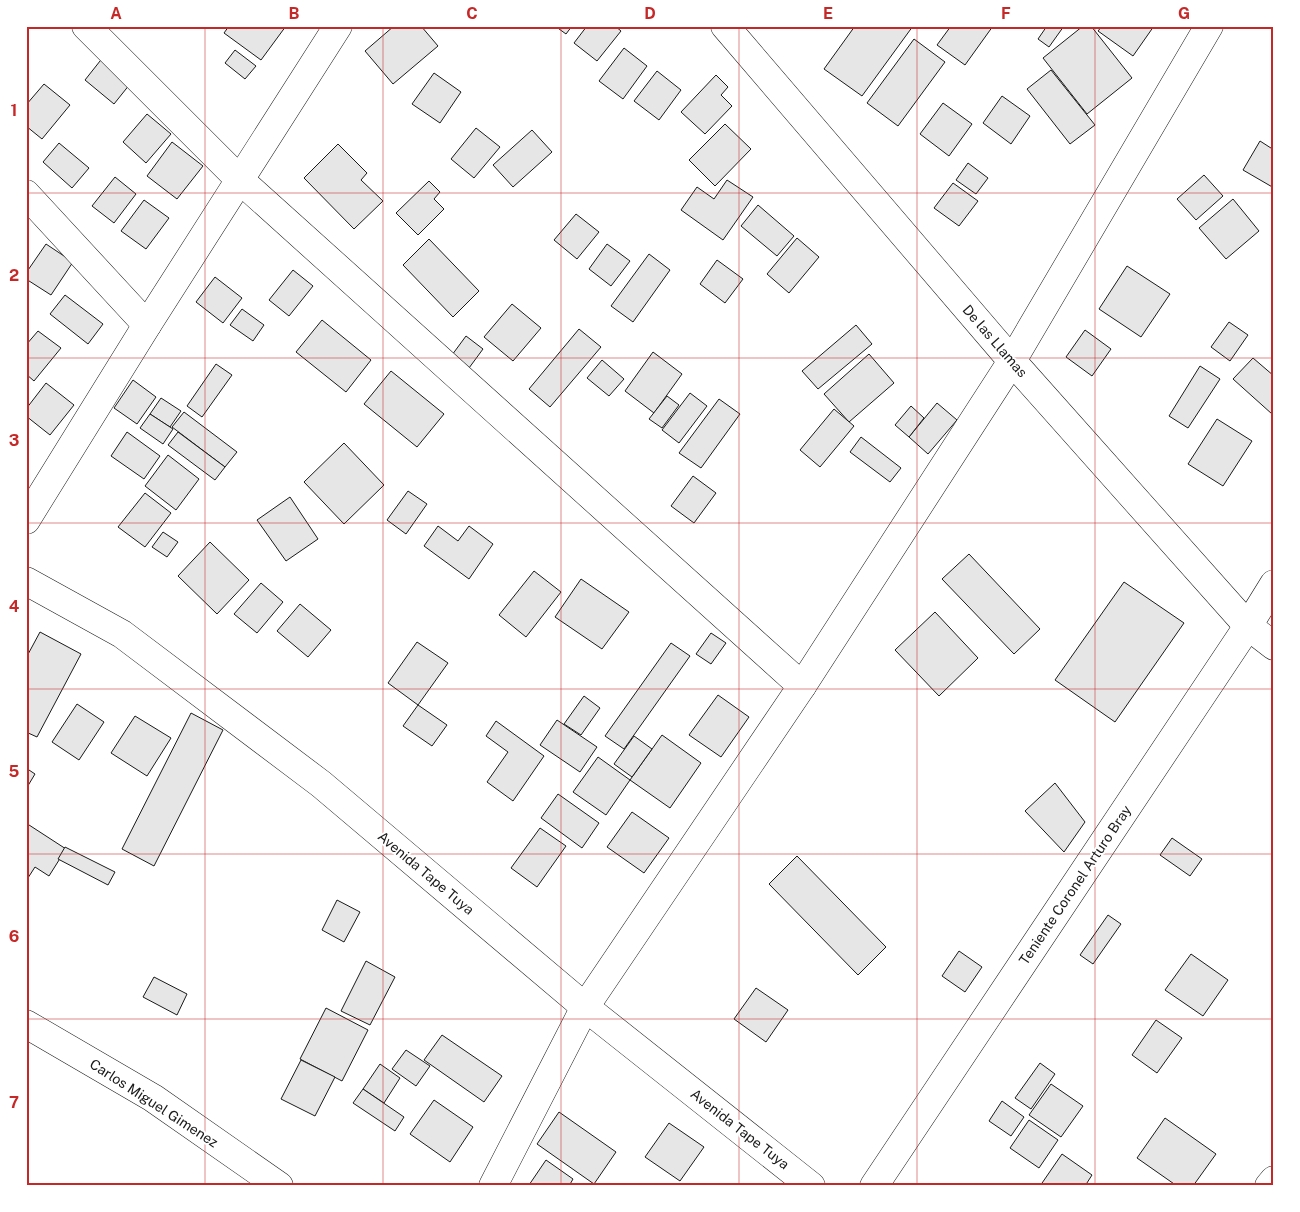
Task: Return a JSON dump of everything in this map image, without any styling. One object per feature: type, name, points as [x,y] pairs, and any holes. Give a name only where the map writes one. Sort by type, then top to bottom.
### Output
[{"type":"street","points":[[86,26],[239,180],[802,686]]},
{"type":"street","points":[[26,520],[147,325],[338,26]]},
{"type":"street","name":"De las Llamas","points":[[725,26],[1012,361],[1248,626],[1274,646]]},
{"type":"street","points":[[493,1186],[585,1007],[802,686],[1012,361],[1209,26]]},
{"type":"street","points":[[26,194],[147,325]]},
{"type":"street","name":"Avenida Tape Tuya","points":[[26,581],[122,634],[321,784],[585,1007],[811,1186]]},
{"type":"street","name":"Teniente Coronel Arturo Bray","points":[[874,1186],[1248,626],[1274,584]]},
{"type":"street","name":"Carlos Miguel Gimenez","points":[[26,1024],[153,1098],[280,1186]]},
{"type":"street","points":[[1269,1186],[1274,1180]]},
{"type":"building","points":[[229,26],[286,26],[261,60],[224,33]]},
{"type":"building","points":[[394,26],[421,26],[438,46],[393,84],[365,51]]},
{"type":"building","points":[[555,26],[572,26],[566,34]]},
{"type":"building","points":[[587,26],[615,26],[621,31],[597,61],[574,43]]},
{"type":"building","points":[[855,26],[913,26],[862,96],[824,69]]},
{"type":"building","points":[[951,26],[993,26],[965,65],[937,45]]},
{"type":"building","points":[[1047,26],[1064,26],[1049,47],[1038,39]]},
{"type":"building","points":[[1083,26],[1091,26],[1132,78],[1087,114],[1043,58]]},
{"type":"building","points":[[1102,26],[1154,26],[1133,56],[1098,31]]},
{"type":"building","points":[[914,39],[945,62],[898,126],[867,103]]},
{"type":"building","points":[[624,48],[647,66],[623,99],[599,81]]},
{"type":"building","points":[[235,50],[256,66],[245,79],[225,63]]},
{"type":"building","points":[[104,56],[134,79],[114,104],[85,80]]},
{"type":"building","points":[[1051,70],[1095,125],[1070,144],[1027,89]]},
{"type":"building","points":[[657,71],[681,90],[659,120],[634,101]]},
{"type":"building","points":[[434,73],[461,92],[440,123],[412,104]]},
{"type":"building","points":[[716,75],[728,87],[721,95],[732,106],[705,134],[681,112]]},
{"type":"building","points":[[44,84],[70,105],[42,139],[26,126],[26,105]]},
{"type":"building","points":[[1002,96],[1030,116],[1011,144],[983,123]]},
{"type":"building","points":[[943,103],[972,124],[949,156],[920,134]]},
{"type":"building","points":[[147,114],[171,134],[146,163],[123,142]]},
{"type":"building","points":[[725,124],[751,149],[715,186],[689,160]]},
{"type":"building","points":[[476,128],[500,147],[474,178],[451,159]]},
{"type":"building","points":[[532,130],[552,152],[513,187],[493,165]]},
{"type":"building","points":[[1260,141],[1274,150],[1274,188],[1243,170]]},
{"type":"building","points":[[172,142],[203,166],[177,199],[147,176]]},
{"type":"building","points":[[59,143],[89,168],[72,188],[43,162]]},
{"type":"building","points":[[338,144],[367,173],[361,180],[383,201],[354,229],[304,178]]},
{"type":"building","points":[[968,163],[988,178],[976,194],[956,180]]},
{"type":"building","points":[[1204,175],[1223,196],[1196,220],[1177,199]]},
{"type":"building","points":[[115,177],[136,194],[114,223],[92,206]]},
{"type":"building","points":[[727,180],[753,197],[723,240],[681,210],[697,187],[714,199]]},
{"type":"building","points":[[429,181],[440,192],[434,199],[444,209],[418,235],[396,213]]},
{"type":"building","points":[[953,183],[978,201],[959,226],[934,208]]},
{"type":"building","points":[[1233,199],[1259,231],[1226,259],[1199,228]]},
{"type":"building","points":[[144,200],[169,218],[146,249],[121,231]]},
{"type":"building","points":[[758,205],[794,236],[777,256],[741,226]]},
{"type":"building","points":[[576,214],[599,232],[577,259],[554,240]]},
{"type":"building","points":[[797,238],[819,257],[789,293],[767,274]]},
{"type":"building","points":[[429,239],[479,291],[453,317],[403,265]]},
{"type":"building","points":[[46,244],[73,262],[51,295],[26,279],[26,273]]},
{"type":"building","points":[[607,244],[630,261],[611,286],[589,269]]},
{"type":"building","points":[[649,254],[670,270],[633,322],[611,306]]},
{"type":"building","points":[[717,260],[743,279],[725,303],[700,284]]},
{"type":"building","points":[[1127,266],[1170,294],[1141,337],[1099,309]]},
{"type":"building","points":[[293,270],[313,286],[289,316],[269,300]]},
{"type":"building","points":[[215,277],[242,298],[223,323],[196,302]]},
{"type":"building","points":[[65,295],[103,324],[88,344],[50,314]]},
{"type":"building","points":[[512,304],[541,328],[513,361],[484,337]]},
{"type":"building","points":[[242,309],[264,325],[253,341],[230,325]]},
{"type":"building","points":[[322,320],[371,360],[346,392],[296,352]]},
{"type":"building","points":[[1229,322],[1248,335],[1230,361],[1211,347]]},
{"type":"building","points":[[856,325],[872,344],[818,389],[802,371]]},
{"type":"building","points":[[579,329],[601,347],[550,407],[529,389]]},
{"type":"building","points":[[1085,330],[1111,349],[1092,376],[1066,357]]},
{"type":"building","points":[[38,331],[61,348],[34,381],[26,374],[26,345]]},
{"type":"building","points":[[466,336],[483,349],[469,368],[452,355]]},
{"type":"building","points":[[653,352],[682,374],[654,413],[625,391]]},
{"type":"building","points":[[869,354],[894,383],[849,422],[824,394]]},
{"type":"building","points":[[1253,358],[1274,376],[1274,411],[1272,414],[1233,379]]},
{"type":"building","points":[[602,360],[624,379],[609,396],[587,378]]},
{"type":"building","points":[[216,364],[232,375],[202,417],[187,406]]},
{"type":"building","points":[[1200,366],[1220,379],[1188,428],[1169,416]]},
{"type":"building","points":[[391,371],[444,414],[417,447],[364,404]]},
{"type":"building","points":[[133,380],[156,397],[137,424],[114,408]]},
{"type":"building","points":[[46,383],[74,405],[50,435],[26,416],[26,409]]},
{"type":"building","points":[[690,393],[707,406],[679,443],[662,430]]},
{"type":"building","points":[[667,396],[679,405],[662,428],[649,419]]},
{"type":"building","points":[[161,398],[181,411],[170,427],[150,414]]},
{"type":"building","points":[[719,399],[740,414],[701,468],[679,453]]},
{"type":"building","points":[[937,403],[957,420],[928,454],[909,437]]},
{"type":"building","points":[[911,406],[924,418],[909,437],[895,425]]},
{"type":"building","points":[[834,409],[854,426],[820,467],[800,450]]},
{"type":"building","points":[[184,412],[237,452],[225,467],[172,427]]},
{"type":"building","points":[[150,414],[173,429],[163,444],[140,428]]},
{"type":"building","points":[[1217,419],[1252,441],[1223,486],[1188,464]]},
{"type":"building","points":[[127,432],[160,456],[144,479],[111,456]]},
{"type":"building","points":[[178,432],[225,467],[215,480],[168,445]]},
{"type":"building","points":[[861,437],[901,468],[890,482],[850,452]]},
{"type":"building","points":[[344,443],[384,485],[344,524],[304,482]]},
{"type":"building","points":[[168,455],[199,479],[176,510],[145,486]]},
{"type":"building","points":[[693,476],[716,493],[694,523],[671,506]]},
{"type":"building","points":[[408,491],[427,504],[406,534],[387,520]]},
{"type":"building","points":[[145,493],[171,513],[145,547],[118,527]]},
{"type":"building","points":[[290,497],[318,539],[286,561],[257,520]]},
{"type":"building","points":[[438,526],[458,541],[469,526],[493,544],[469,579],[424,546]]},
{"type":"building","points":[[163,532],[178,542],[167,557],[152,547]]},
{"type":"building","points":[[210,542],[249,580],[217,614],[178,576]]},
{"type":"building","points":[[969,554],[1040,629],[1014,654],[942,579]]},
{"type":"building","points":[[534,571],[561,592],[526,637],[499,615]]},
{"type":"building","points":[[581,579],[629,612],[602,649],[555,617]]},
{"type":"building","points":[[1124,582],[1184,623],[1115,722],[1055,680]]},
{"type":"building","points":[[261,583],[283,602],[257,633],[234,614]]},
{"type":"building","points":[[300,604],[331,630],[308,657],[277,631]]},
{"type":"building","points":[[935,612],[978,658],[939,696],[895,650]]},
{"type":"building","points":[[40,632],[81,654],[37,737],[26,732],[26,658]]},
{"type":"building","points":[[711,633],[726,643],[711,664],[696,654]]},
{"type":"building","points":[[417,642],[448,663],[418,705],[388,683]]},
{"type":"building","points":[[671,643],[690,656],[624,749],[605,736]]},
{"type":"building","points":[[718,695],[749,717],[721,757],[689,735]]},
{"type":"building","points":[[584,696],[600,708],[581,735],[564,724]]},
{"type":"building","points":[[77,704],[104,722],[79,760],[52,742]]},
{"type":"building","points":[[418,705],[447,725],[432,746],[403,726]]},
{"type":"building","points":[[191,713],[223,730],[154,866],[122,849]]},
{"type":"building","points":[[135,716],[171,738],[147,776],[111,753]]},
{"type":"building","points":[[557,720],[597,747],[580,772],[540,745]]},
{"type":"building","points":[[496,721],[544,756],[513,801],[487,782],[508,752],[486,736]]},
{"type":"building","points":[[662,735],[701,763],[670,808],[630,780]]},
{"type":"building","points":[[634,736],[652,749],[632,777],[614,764]]},
{"type":"building","points":[[598,757],[630,780],[606,815],[573,792]]},
{"type":"building","points":[[26,768],[35,774],[26,789]]},
{"type":"building","points":[[1055,783],[1085,822],[1064,852],[1025,811]]},
{"type":"building","points":[[558,794],[599,823],[582,848],[541,818]]},
{"type":"building","points":[[632,812],[669,838],[644,873],[607,847]]},
{"type":"building","points":[[26,823],[66,849],[49,876],[35,867],[26,881]]},
{"type":"building","points":[[540,828],[566,846],[537,887],[511,868]]},
{"type":"building","points":[[1172,838],[1202,859],[1190,876],[1160,855]]},
{"type":"building","points":[[65,847],[115,872],[108,885],[58,859]]},
{"type":"building","points":[[797,856],[886,947],[858,975],[769,884]]},
{"type":"building","points":[[337,900],[360,912],[344,942],[322,930]]},
{"type":"building","points":[[1108,915],[1121,924],[1093,964],[1080,955]]},
{"type":"building","points":[[959,951],[982,967],[965,992],[942,976]]},
{"type":"building","points":[[1191,954],[1228,980],[1203,1016],[1165,990]]},
{"type":"building","points":[[366,961],[395,977],[370,1025],[341,1011]]},
{"type":"building","points":[[154,977],[187,994],[177,1015],[143,997]]},
{"type":"building","points":[[756,988],[788,1010],[766,1042],[734,1019]]},
{"type":"building","points":[[326,1008],[368,1030],[342,1081],[300,1059]]},
{"type":"building","points":[[1156,1020],[1182,1038],[1157,1073],[1132,1055]]},
{"type":"building","points":[[442,1035],[502,1076],[484,1102],[424,1060]]},
{"type":"building","points":[[406,1050],[430,1066],[416,1086],[392,1069]]},
{"type":"building","points":[[301,1060],[335,1077],[315,1116],[281,1099]]},
{"type":"building","points":[[1040,1063],[1055,1074],[1031,1109],[1015,1098]]},
{"type":"building","points":[[380,1064],[400,1078],[384,1103],[363,1089]]},
{"type":"building","points":[[1051,1084],[1083,1106],[1061,1137],[1029,1115]]},
{"type":"building","points":[[363,1089],[404,1117],[395,1131],[353,1103]]},
{"type":"building","points":[[434,1100],[473,1127],[450,1162],[410,1134]]},
{"type":"building","points":[[1002,1101],[1024,1117],[1011,1136],[989,1121]]},
{"type":"building","points":[[559,1112],[616,1152],[594,1184],[537,1144]]},
{"type":"building","points":[[1165,1118],[1216,1154],[1193,1186],[1177,1186],[1137,1158]]},
{"type":"building","points":[[1029,1120],[1058,1140],[1039,1168],[1010,1148]]},
{"type":"building","points":[[669,1123],[704,1147],[680,1181],[645,1157]]},
{"type":"building","points":[[1062,1154],[1092,1175],[1085,1186],[1040,1186]]},
{"type":"building","points":[[546,1160],[573,1179],[569,1186],[529,1185]]}]
